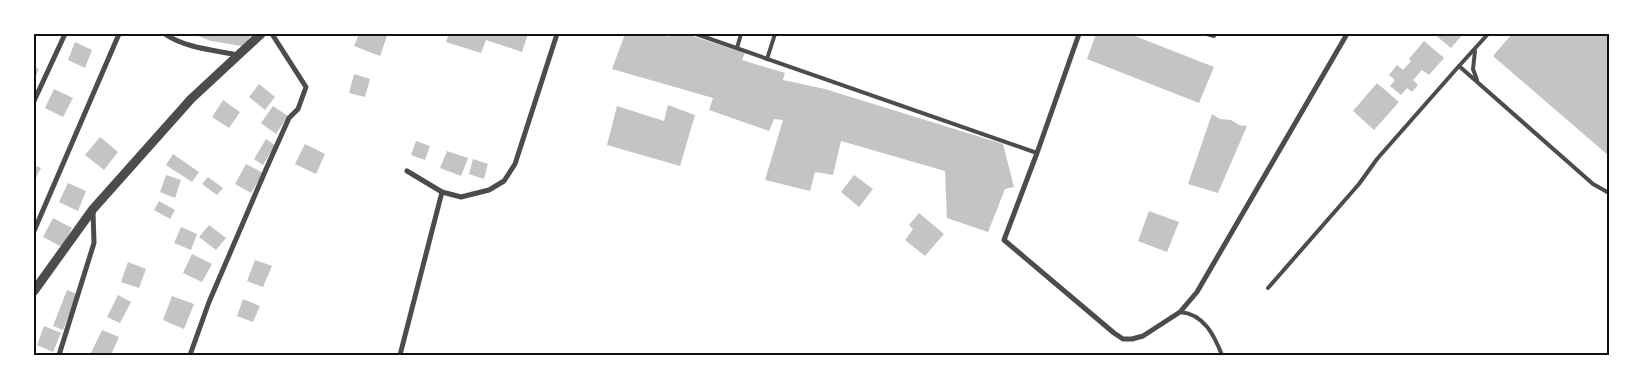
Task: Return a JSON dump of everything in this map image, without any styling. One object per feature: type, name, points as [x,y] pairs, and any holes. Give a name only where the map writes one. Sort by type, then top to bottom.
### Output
[{"type":"street","points":[[34,101],[65,34]]},
{"type":"street","points":[[34,230],[119,34]]},
{"type":"street","points":[[164,34],[172,39],[203,48],[238,55]]},
{"type":"street","points":[[34,291],[93,209],[191,99],[261,34]]},
{"type":"street","points":[[190,355],[209,302],[285,126],[289,118],[298,109],[306,88],[272,34]]},
{"type":"street","points":[[407,171],[442,192],[461,197],[490,190],[504,181],[515,164],[557,34]]},
{"type":"street","points":[[1079,34],[1038,153],[1004,240],[1123,339],[1143,336],[1180,312],[1197,292],[1348,34]]},
{"type":"street","points":[[400,355],[442,192]]},
{"type":"street","points":[[59,355],[94,242],[93,209]]},
{"type":"lane","points":[[696,34],[1038,153]]},
{"type":"lane","points":[[737,48],[741,34]]},
{"type":"lane","points":[[767,59],[775,34]]},
{"type":"lane","points":[[1207,34],[1214,36]]},
{"type":"lane","points":[[1268,288],[1488,34]]},
{"type":"lane","points":[[1479,83],[1472,69],[1474,54],[1480,43]]},
{"type":"lane","points":[[1459,66],[1593,184],[1609,193]]},
{"type":"lane","points":[[1180,312],[1193,314],[1204,322],[1222,355]]},
{"type":"building","points":[[193,34],[253,34],[242,46],[211,41]]},
{"type":"building","points":[[359,34],[387,36],[380,56],[354,46]]},
{"type":"building","points":[[449,34],[528,34],[522,52],[486,40],[481,53],[446,42]]},
{"type":"building","points":[[625,34],[659,34],[669,37],[671,34],[686,34],[745,53],[742,60],[785,73],[783,80],[825,89],[1003,144],[1014,187],[1005,189],[988,232],[947,218],[945,171],[841,141],[833,175],[815,172],[810,191],[765,180],[783,120],[774,119],[769,131],[709,110],[713,98],[612,69]]},
{"type":"building","points":[[1096,34],[1130,34],[1214,67],[1199,103],[1087,59]]},
{"type":"building","points":[[1434,34],[1463,34],[1451,48]]},
{"type":"building","points":[[1512,34],[1609,34],[1609,156],[1493,56]]},
{"type":"building","points":[[1424,41],[1444,58],[1429,75],[1422,70],[1413,80],[1418,85],[1412,92],[1407,88],[1401,95],[1390,86],[1395,80],[1389,75],[1397,65],[1403,70],[1411,61],[1409,59]]},
{"type":"building","points":[[75,42],[92,50],[85,68],[68,60]]},
{"type":"building","points":[[34,67],[39,69],[34,81]]},
{"type":"building","points":[[354,74],[370,79],[365,97],[349,93]]},
{"type":"building","points":[[1377,83],[1399,102],[1374,130],[1353,111]]},
{"type":"building","points":[[259,84],[275,97],[265,110],[249,97]]},
{"type":"building","points":[[54,89],[73,98],[63,117],[45,108]]},
{"type":"building","points":[[223,100],[240,112],[229,128],[212,117]]},
{"type":"building","points":[[668,105],[695,115],[680,166],[607,145],[617,106],[664,121]]},
{"type":"building","points":[[273,106],[288,116],[276,134],[261,123]]},
{"type":"building","points":[[1212,114],[1220,119],[1231,120],[1239,125],[1247,126],[1218,193],[1188,184]]},
{"type":"building","points":[[100,137],[118,152],[104,170],[85,155]]},
{"type":"building","points":[[266,139],[275,145],[263,165],[254,159]]},
{"type":"building","points":[[416,141],[430,146],[425,160],[411,155]]},
{"type":"building","points":[[305,144],[325,154],[316,174],[295,164]]},
{"type":"building","points":[[447,151],[468,158],[461,176],[440,168]]},
{"type":"building","points":[[173,154],[199,172],[192,182],[166,165]]},
{"type":"building","points":[[473,159],[488,164],[484,179],[469,174]]},
{"type":"building","points":[[246,164],[263,173],[251,193],[235,184]]},
{"type":"building","points":[[34,165],[41,168],[34,182]]},
{"type":"building","points":[[166,175],[181,180],[175,198],[160,192]]},
{"type":"building","points":[[854,175],[873,189],[859,207],[841,192]]},
{"type":"building","points":[[208,177],[223,188],[217,195],[202,184]]},
{"type":"building","points":[[68,183],[86,191],[78,211],[59,202]]},
{"type":"building","points":[[159,201],[175,210],[170,219],[154,210]]},
{"type":"building","points":[[1149,211],[1179,222],[1167,252],[1138,241]]},
{"type":"building","points":[[919,213],[944,234],[925,256],[905,240],[913,229],[909,225]]},
{"type":"building","points":[[53,218],[72,228],[62,247],[43,237]]},
{"type":"building","points":[[209,225],[226,238],[216,250],[199,237]]},
{"type":"building","points":[[181,227],[197,234],[191,250],[174,243]]},
{"type":"building","points":[[192,254],[212,264],[202,282],[183,273]]},
{"type":"building","points":[[255,260],[272,266],[263,287],[247,281]]},
{"type":"building","points":[[128,262],[146,269],[139,288],[121,282]]},
{"type":"building","points":[[67,290],[77,294],[63,330],[53,326]]},
{"type":"building","points":[[118,295],[131,302],[120,323],[107,317]]},
{"type":"building","points":[[172,296],[194,304],[184,329],[163,320]]},
{"type":"building","points":[[243,299],[260,306],[253,322],[237,316]]},
{"type":"building","points":[[44,326],[61,333],[53,352],[37,345]]},
{"type":"building","points":[[102,330],[119,337],[111,355],[90,355]]}]
